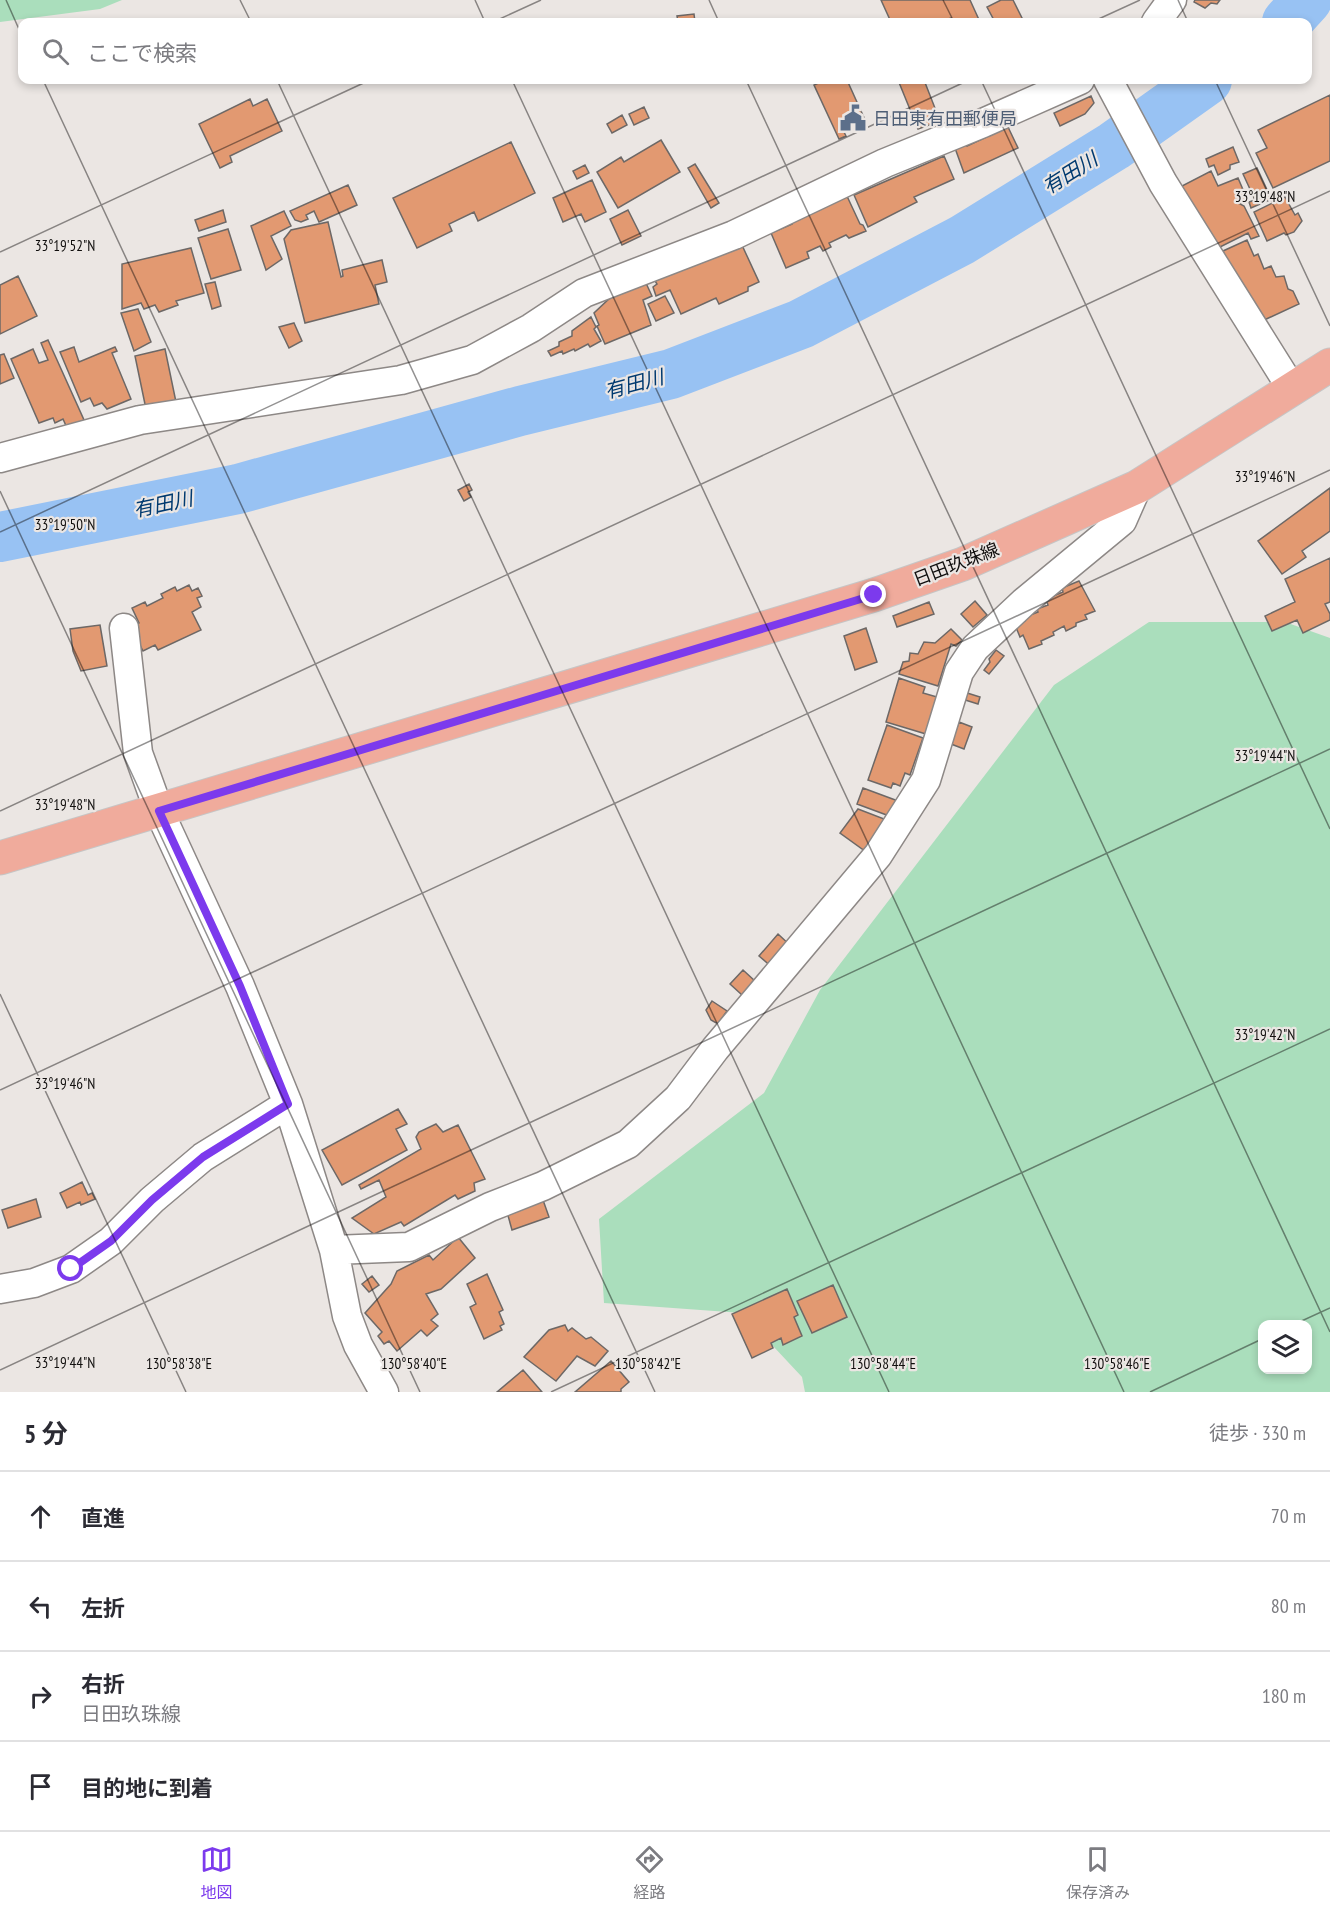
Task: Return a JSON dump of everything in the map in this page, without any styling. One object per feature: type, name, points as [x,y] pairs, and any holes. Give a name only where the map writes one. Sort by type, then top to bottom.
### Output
[{"type":"main road","name":"日田玖珠線","points":[[0,858],[874,595],[963,564],[1137,487],[1330,365]]},
{"type":"street","points":[[1159,18],[1172,0]]},
{"type":"street","points":[[0,458],[140,420],[401,380],[472,360],[531,328],[584,293],[734,236],[885,163],[1071,84]]},
{"type":"street","points":[[1110,84],[1163,183],[1292,389]]},
{"type":"street","points":[[334,1250],[409,1247],[490,1207],[543,1186],[628,1144],[678,1098],[715,1049],[878,855],[926,780],[959,672],[975,648],[1024,602],[1122,521],[1137,487]]},
{"type":"street","points":[[124,628],[138,753],[159,811],[240,986],[288,1104],[334,1250],[347,1316],[358,1345],[384,1392]]},
{"type":"street","points":[[0,1289],[34,1283],[71,1269],[111,1241],[152,1200],[203,1157],[288,1104]]},
{"type":"green space","points":[[0,0],[122,0],[100,9],[0,22]]},
{"type":"green space","points":[[1149,622],[1285,622],[1330,638],[1330,1392],[805,1392],[802,1377],[742,1313],[604,1303],[599,1219],[764,1093],[820,990],[1054,685]]},
{"type":"building","points":[[881,0],[970,0],[978,18],[951,18],[889,18]]},
{"type":"building","points":[[1001,0],[1013,0],[1022,18],[993,18],[987,7]]},
{"type":"building","points":[[1195,0],[1220,0],[1217,4],[1211,3],[1205,8],[1194,2]]},
{"type":"building","points":[[694,14],[694,18],[677,18],[677,16]]},
{"type":"building","points":[[849,84],[865,120],[843,130],[846,136],[839,139],[814,85]]},
{"type":"building","points":[[900,84],[926,84],[940,121],[918,129]]},
{"type":"building","points":[[1330,95],[1330,161],[1273,188],[1256,153],[1267,148],[1258,130]]},
{"type":"building","points":[[1091,96],[1094,103],[1085,114],[1060,126],[1054,113]]},
{"type":"building","points":[[250,99],[253,106],[267,99],[282,131],[230,156],[232,162],[220,168],[199,124]]},
{"type":"building","points":[[644,107],[649,118],[634,125],[629,114]]},
{"type":"building","points":[[622,115],[627,125],[612,133],[607,124]]},
{"type":"building","points":[[1008,127],[1018,148],[964,173],[955,148],[965,143],[967,146]]},
{"type":"building","points":[[661,140],[680,172],[618,208],[597,172],[621,157],[624,162]]},
{"type":"building","points":[[511,142],[535,193],[478,221],[474,212],[449,224],[452,231],[417,248],[393,198]]},
{"type":"building","points":[[1233,147],[1239,162],[1230,165],[1230,169],[1218,175],[1214,165],[1209,167],[1206,159]]},
{"type":"building","points":[[944,156],[954,179],[914,197],[917,202],[868,227],[854,195]]},
{"type":"building","points":[[695,164],[719,203],[711,208],[688,168]]},
{"type":"building","points":[[585,165],[589,173],[577,179],[573,171]]},
{"type":"building","points":[[1257,168],[1269,194],[1273,194],[1274,198],[1251,208],[1249,202],[1255,200],[1243,174]]},
{"type":"building","points":[[1211,171],[1218,186],[1238,178],[1247,199],[1240,204],[1244,206],[1259,236],[1251,239],[1248,233],[1216,249],[1180,187]]},
{"type":"building","points":[[592,180],[606,212],[585,222],[581,214],[563,222],[553,198]]},
{"type":"building","points":[[348,185],[357,205],[319,222],[314,211],[306,215],[308,219],[301,222],[295,220],[290,211]]},
{"type":"building","points":[[846,194],[860,224],[866,231],[849,238],[846,235],[829,243],[831,247],[823,251],[820,246],[807,252],[809,258],[786,268],[771,233],[792,224],[790,219]]},
{"type":"building","points":[[1285,197],[1295,215],[1298,213],[1302,221],[1294,232],[1286,235],[1284,233],[1267,241],[1254,212]]},
{"type":"building","points":[[223,210],[226,222],[199,231],[195,220]]},
{"type":"building","points":[[628,210],[641,236],[622,245],[610,219]]},
{"type":"building","points":[[284,211],[291,226],[271,236],[282,259],[266,270],[251,226]]},
{"type":"building","points":[[328,222],[341,277],[343,276],[342,270],[382,260],[387,282],[375,285],[379,304],[305,323],[284,239],[291,230]]},
{"type":"building","points":[[228,229],[241,270],[211,279],[198,238]]},
{"type":"building","points":[[1247,240],[1254,256],[1258,254],[1264,269],[1271,266],[1276,277],[1284,276],[1288,289],[1293,291],[1299,304],[1262,321],[1231,271],[1223,251]]},
{"type":"building","points":[[741,243],[759,282],[748,287],[748,291],[719,304],[716,298],[681,314],[670,290],[656,296],[653,287],[657,284],[654,279]]},
{"type":"building","points":[[191,248],[204,293],[176,301],[178,305],[159,312],[155,305],[144,309],[141,303],[122,309],[122,264]]},
{"type":"building","points":[[18,276],[37,316],[0,334],[0,285]]},
{"type":"building","points":[[645,281],[652,296],[643,300],[651,325],[605,344],[594,313],[611,297]]},
{"type":"building","points":[[215,282],[221,306],[212,309],[205,284]]},
{"type":"building","points":[[665,296],[674,313],[656,321],[648,304]]},
{"type":"building","points":[[138,309],[151,342],[134,351],[121,313]]},
{"type":"building","points":[[591,317],[596,327],[594,329],[601,341],[590,347],[588,344],[575,351],[574,349],[563,354],[562,351],[551,356],[548,351],[559,346],[559,342],[572,336],[572,331]]},
{"type":"building","points":[[294,323],[302,341],[289,348],[279,327]]},
{"type":"building","points":[[48,340],[84,420],[67,428],[63,419],[55,423],[53,418],[39,423],[11,359],[33,349],[39,363],[48,360],[41,343]]},
{"type":"building","points":[[74,347],[79,362],[115,347],[117,351],[112,353],[131,399],[107,409],[102,403],[94,406],[90,398],[81,402],[60,352]]},
{"type":"building","points":[[165,349],[176,402],[146,409],[135,356]]},
{"type":"building","points":[[4,354],[14,378],[0,384],[0,355]]},
{"type":"building","points":[[469,484],[472,490],[468,492],[471,497],[464,501],[458,490]]},
{"type":"building","points":[[1330,488],[1330,531],[1302,551],[1306,557],[1282,574],[1258,541]]},
{"type":"building","points":[[1330,558],[1330,602],[1325,604],[1330,620],[1303,633],[1297,620],[1272,631],[1265,616],[1295,602],[1285,579]]},
{"type":"building","points":[[1079,581],[1095,611],[1085,615],[1087,619],[1076,623],[1076,626],[1066,631],[1064,626],[1053,632],[1054,635],[1041,641],[1042,644],[1029,649],[1023,635],[1020,637],[1015,625],[1025,621],[1025,617],[1038,612],[1037,609],[1048,605],[1046,599],[1063,592],[1062,588]]},
{"type":"building","points":[[189,585],[192,591],[198,588],[202,596],[197,598],[201,607],[192,612],[201,630],[158,650],[155,645],[143,651],[131,627],[139,623],[132,608],[145,602],[147,606],[163,598],[161,594],[175,587],[177,591]]},
{"type":"building","points":[[975,601],[987,615],[973,627],[961,614]]},
{"type":"building","points":[[929,602],[934,614],[897,627],[893,616]]},
{"type":"building","points":[[100,625],[107,666],[81,671],[73,651],[70,629]]},
{"type":"building","points":[[866,628],[877,662],[855,670],[844,636]]},
{"type":"building","points":[[951,629],[962,640],[956,646],[951,644],[938,686],[899,674],[903,662],[909,661],[910,653],[918,654],[924,642],[935,643]]},
{"type":"building","points":[[996,650],[1004,656],[989,674],[984,670]]},
{"type":"building","points":[[899,678],[925,687],[923,693],[937,697],[926,734],[886,722]]},
{"type":"building","points":[[964,692],[980,697],[978,704],[962,699]]},
{"type":"building","points":[[959,722],[972,727],[964,749],[951,744]]},
{"type":"building","points":[[887,725],[923,738],[910,775],[905,773],[900,786],[893,783],[891,788],[868,780]]},
{"type":"building","points":[[863,788],[898,801],[892,817],[857,804]]},
{"type":"building","points":[[858,809],[892,822],[869,854],[840,833]]},
{"type":"building","points":[[778,934],[792,947],[774,969],[759,956]]},
{"type":"building","points":[[743,970],[755,981],[742,995],[730,984]]},
{"type":"building","points":[[712,1001],[727,1011],[718,1024],[711,1020],[706,1010]]},
{"type":"building","points":[[398,1109],[407,1124],[396,1129],[407,1150],[342,1185],[322,1150]]},
{"type":"building","points":[[436,1124],[443,1132],[458,1125],[485,1179],[474,1183],[475,1191],[458,1199],[455,1195],[404,1226],[401,1222],[374,1234],[352,1218],[386,1197],[379,1180],[361,1189],[359,1185],[421,1149],[416,1137],[419,1132]]},
{"type":"building","points":[[82,1182],[88,1195],[92,1193],[95,1199],[67,1208],[60,1193]]},
{"type":"building","points":[[36,1199],[41,1217],[8,1228],[2,1210]]},
{"type":"building","points":[[543,1200],[549,1217],[512,1230],[507,1212]]},
{"type":"building","points":[[458,1237],[475,1258],[441,1289],[426,1294],[438,1314],[431,1320],[438,1326],[427,1336],[421,1330],[397,1351],[389,1341],[384,1344],[378,1336],[382,1332],[365,1313],[391,1284],[397,1271],[429,1255],[433,1260]]},
{"type":"building","points":[[487,1274],[503,1310],[499,1312],[504,1324],[500,1326],[502,1330],[484,1339],[470,1307],[476,1304],[467,1284]]},
{"type":"building","points":[[372,1276],[379,1285],[369,1292],[362,1284]]},
{"type":"building","points":[[833,1285],[847,1317],[812,1333],[797,1301]]},
{"type":"building","points":[[787,1289],[798,1315],[794,1317],[802,1336],[783,1345],[781,1338],[771,1343],[773,1348],[752,1358],[732,1314]]},
{"type":"building","points":[[565,1325],[568,1331],[572,1328],[586,1339],[591,1337],[608,1351],[595,1366],[577,1356],[556,1381],[524,1357],[549,1330]]},
{"type":"building","points":[[611,1361],[629,1382],[621,1389],[621,1392],[575,1392]]},
{"type":"building","points":[[523,1370],[542,1392],[497,1392]]},
{"type":"waterway","name":"有田川","points":[[1291,18],[1307,0]]},
{"type":"waterway","name":"有田川","points":[[0,537],[238,489],[520,411],[671,374],[801,324],[962,240],[1114,146],[1201,84]]},
{"type":"place","name":"日田東有田郵便局","points":[[853,118]]},
{"type":"route","points":[[71,1269],[111,1241],[152,1200],[203,1157],[288,1104],[240,986],[159,811],[874,595]]}]
